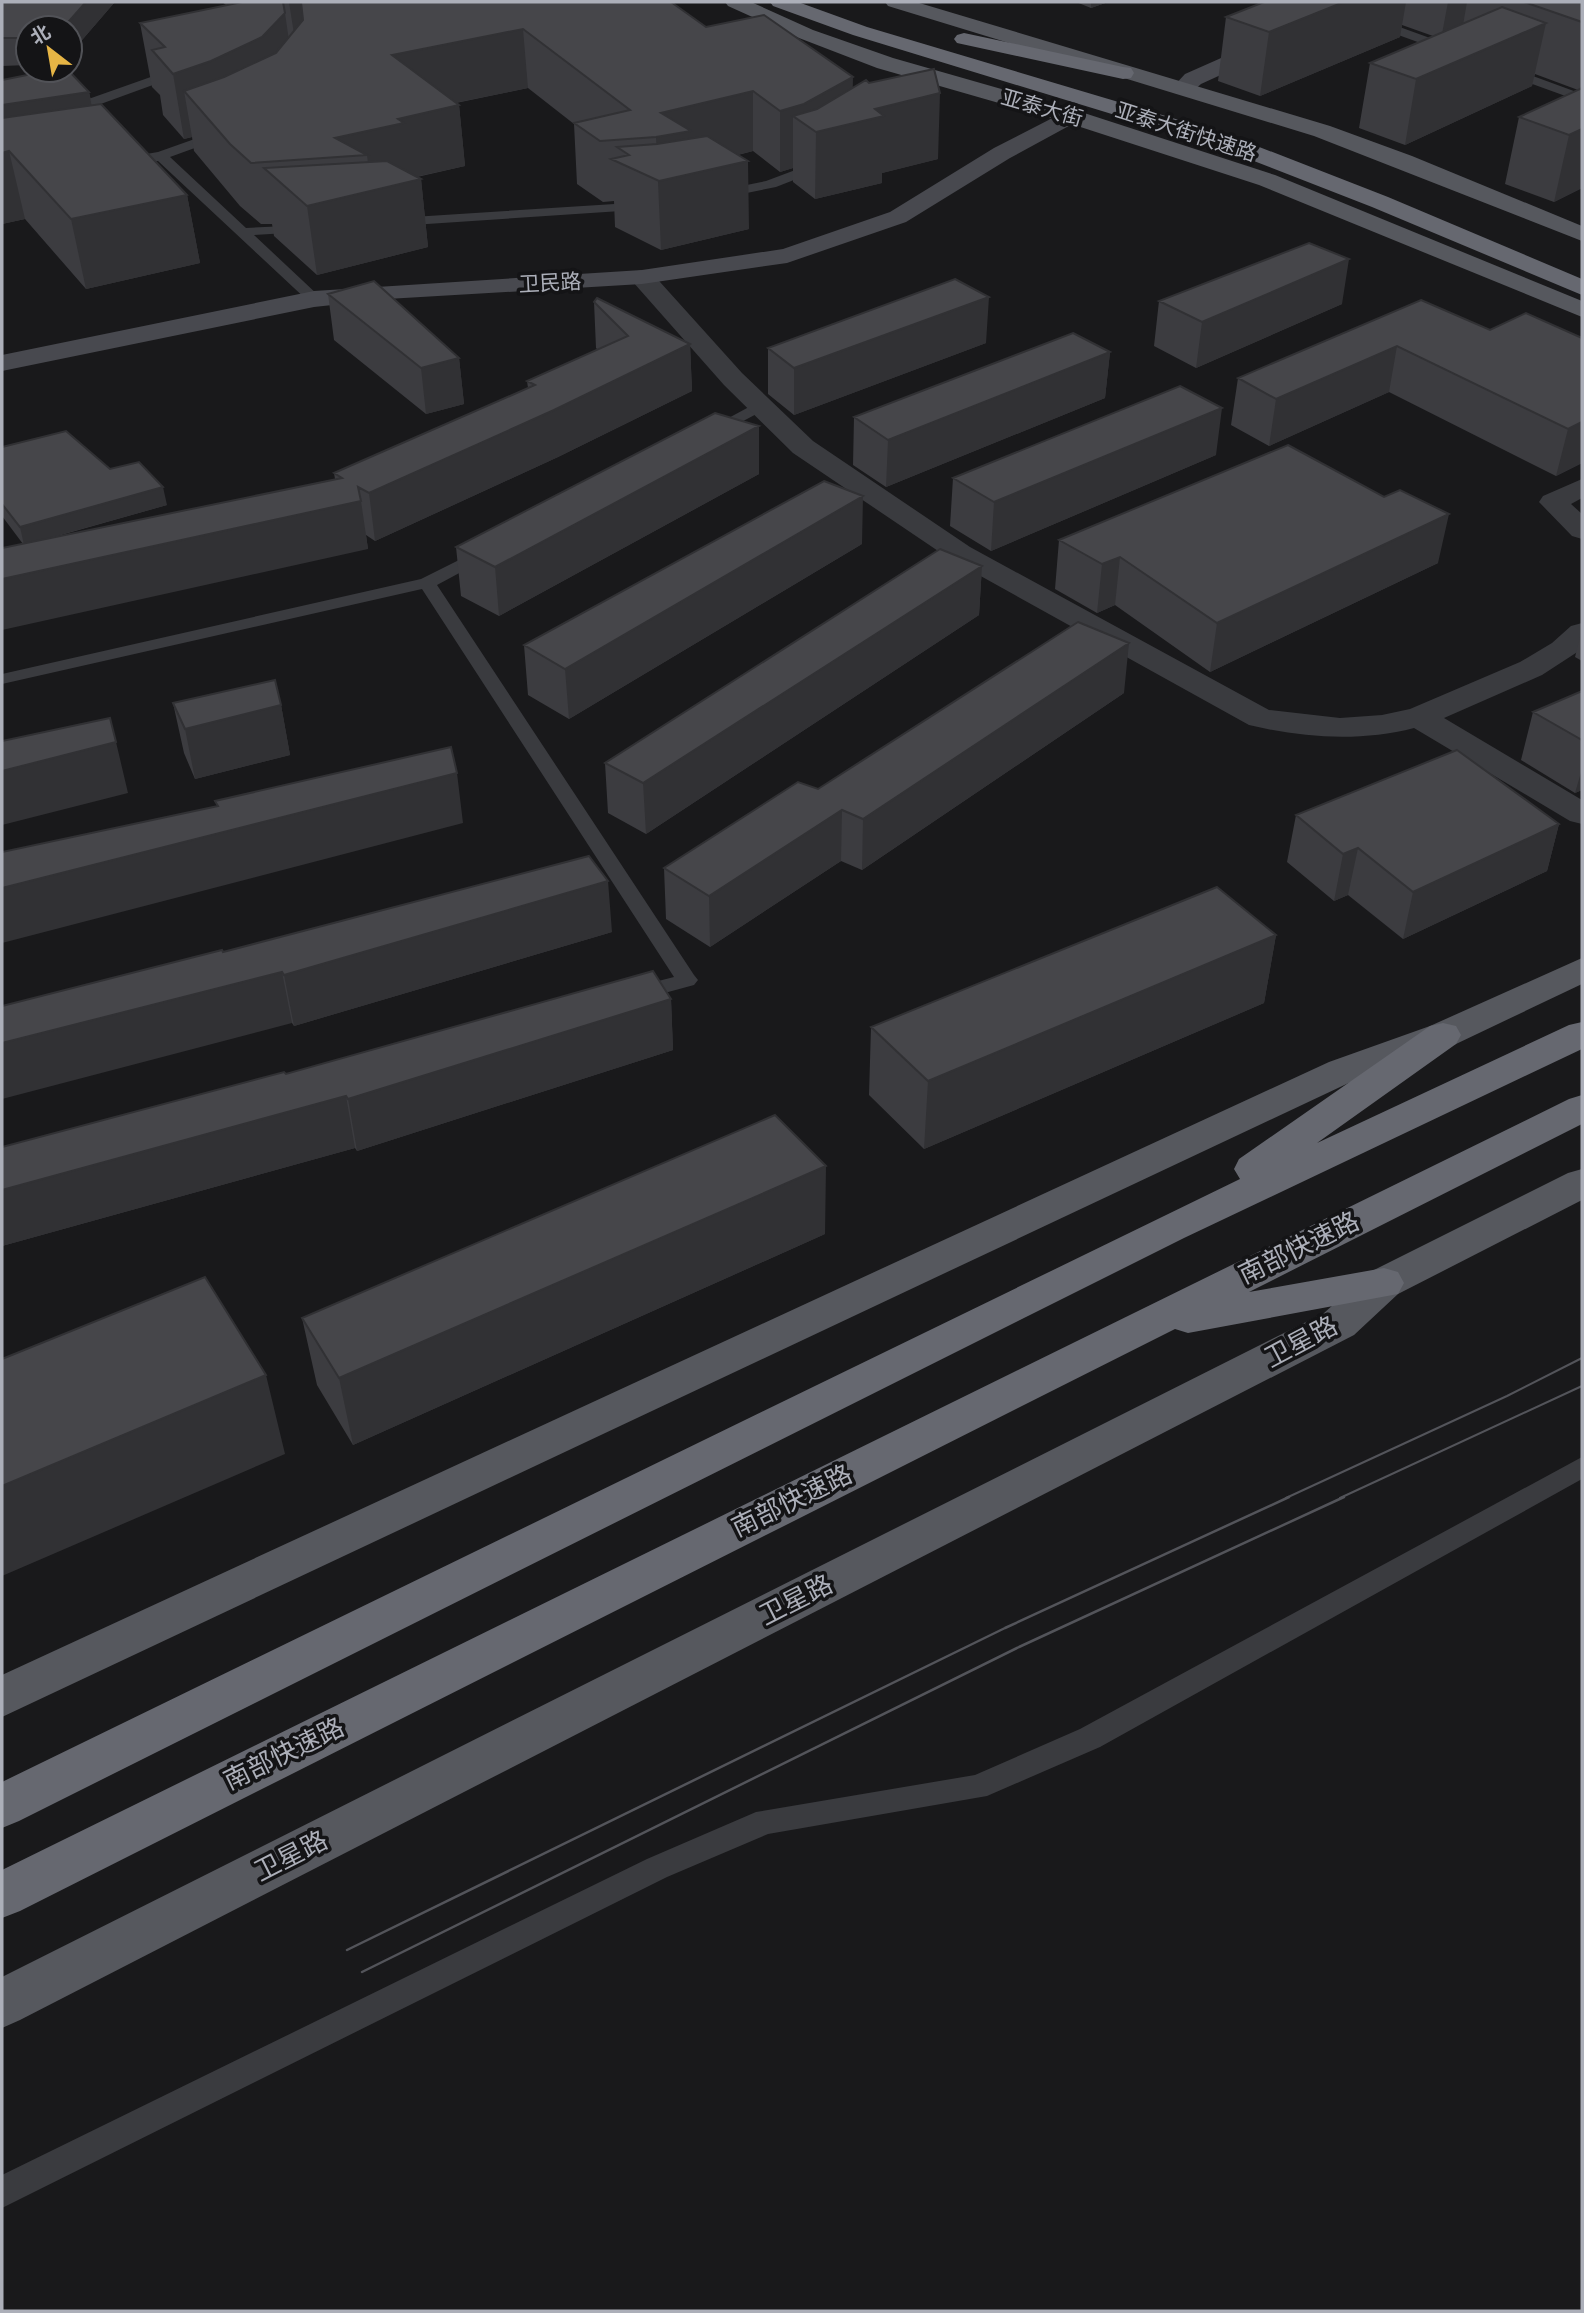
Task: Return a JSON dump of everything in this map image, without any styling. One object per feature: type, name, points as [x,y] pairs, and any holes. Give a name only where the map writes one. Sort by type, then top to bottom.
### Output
[{"type":"highway","name":"亚泰大街快速路","points":[[780,2],[860,31],[1218,139],[1380,202],[1582,288]]},
{"type":"highway","name":"亚泰大街快速路","points":[[836,2],[896,13],[943,35],[1232,126],[1401,187]]},
{"type":"highway","points":[[943,35],[1123,73]]},
{"type":"highway","points":[[963,61],[1038,107]]},
{"type":"highway","points":[[2,1806],[1170,1227],[1582,1034]]},
{"type":"highway","points":[[1170,1227],[1443,1035]]},
{"type":"highway","name":"南部快速路","points":[[2,1895],[1582,1108]]},
{"type":"highway","points":[[1144,1325],[1384,1283]]},
{"type":"main road","name":"亚泰大街","points":[[735,2],[806,34],[874,59],[1070,116],[1267,180],[1582,310]]},
{"type":"main road","points":[[896,13],[1184,88],[1322,131],[1404,161],[1582,234]]},
{"type":"main road","points":[[1519,284],[1582,322]]},
{"type":"main road","points":[[2,1697],[1329,1077],[1443,1035],[1582,970]]},
{"type":"main road","name":"卫星路","points":[[2,2003],[1339,1324],[1384,1283],[1582,1183]]},
{"type":"street","points":[[1184,88],[1193,79],[1364,2]]},
{"type":"street","name":"卫民路","points":[[2,363],[314,299],[642,277],[787,256],[898,218],[1002,153],[1070,116]]},
{"type":"street","points":[[642,277],[760,405],[803,447],[960,553],[1260,718],[1301,726],[1326,726],[1385,724],[1419,717],[1547,662],[1582,632]]},
{"type":"street","points":[[1582,487],[1553,502],[1582,530]]},
{"type":"street","points":[[1419,717],[1582,814]]},
{"type":"lane","points":[[1342,11],[1466,56]]},
{"type":"lane","points":[[1441,46],[1465,36]]},
{"type":"lane","points":[[1492,65],[1582,98]]},
{"type":"lane","points":[[2,115],[82,106],[173,72],[198,68]]},
{"type":"lane","points":[[111,164],[161,156],[238,126]]},
{"type":"lane","points":[[161,156],[314,299]]},
{"type":"lane","points":[[708,196],[745,190],[810,170],[834,157]]},
{"type":"lane","points":[[381,223],[659,205]]},
{"type":"lane","points":[[242,232],[312,227]]},
{"type":"lane","points":[[686,445],[760,405]]},
{"type":"lane","points":[[2,678],[427,583],[501,544]]},
{"type":"lane","points":[[427,583],[687,980],[620,999]]},
{"type":"lane","points":[[2,2192],[657,1868],[766,1821],[977,1787],[1090,1738],[1582,1467]]},
{"type":"building","points":[[2,2],[86,2],[75,14],[14,14],[14,38],[2,38]]},
{"type":"building","points":[[242,2],[283,2],[285,13],[262,37],[211,61],[173,74],[152,50],[165,47],[140,23]]},
{"type":"building","points":[[301,2],[671,2],[706,27],[764,15],[853,77],[804,104],[780,111],[753,91],[661,113],[691,131],[656,137],[600,141],[574,123],[630,110],[523,29],[392,55],[459,105],[398,119],[404,123],[335,138],[367,155],[251,163],[230,144],[184,91],[224,77],[276,53],[303,20]]},
{"type":"building","points":[[1264,2],[1344,2],[1269,32],[1226,17]]},
{"type":"building","points":[[1524,2],[1582,2],[1582,22]]},
{"type":"building","points":[[1502,7],[1546,23],[1416,79],[1370,63]]},
{"type":"building","points":[[934,69],[940,93],[875,109],[884,116],[816,132],[793,116],[817,109],[866,80],[869,83]]},
{"type":"building","points":[[14,78],[14,84],[81,84],[89,92],[2,105],[2,80]]},
{"type":"building","points":[[1582,88],[1582,129],[1569,135],[1519,117]]},
{"type":"building","points":[[101,104],[187,195],[71,219],[9,151],[2,153],[2,118]]},
{"type":"building","points":[[707,136],[748,161],[659,181],[611,159],[629,155],[617,147]]},
{"type":"building","points":[[387,161],[421,179],[307,206],[264,168]]},
{"type":"building","points":[[1309,243],[1349,259],[1202,322],[1159,301]]},
{"type":"building","points":[[955,279],[989,297],[794,368],[768,348]]},
{"type":"building","points":[[374,281],[459,358],[421,368],[328,294]]},
{"type":"building","points":[[597,298],[690,344],[554,410],[369,493],[358,487],[361,501],[2,579],[2,548],[342,478],[334,473],[535,385],[527,381],[628,336],[594,302]]},
{"type":"building","points":[[1421,300],[1490,330],[1526,313],[1582,338],[1582,422],[1568,429],[1397,346],[1276,399],[1238,378]]},
{"type":"building","points":[[1073,333],[1110,352],[888,440],[854,417]]},
{"type":"building","points":[[1180,386],[1222,408],[994,502],[953,478]]},
{"type":"building","points":[[715,413],[759,426],[495,567],[456,547]]},
{"type":"building","points":[[66,431],[110,469],[139,462],[163,487],[20,527],[2,504],[2,447]]},
{"type":"building","points":[[1288,445],[1384,497],[1400,490],[1449,514],[1217,623],[1120,557],[1102,564],[1059,540]]},
{"type":"building","points":[[824,481],[863,496],[565,669],[524,645]]},
{"type":"building","points":[[940,549],[982,566],[643,783],[605,763]]},
{"type":"building","points":[[1078,622],[1129,643],[863,819],[842,810],[709,896],[664,868],[798,782],[818,789]]},
{"type":"building","points":[[275,680],[281,705],[185,729],[173,703]]},
{"type":"building","points":[[1582,691],[1582,740],[1533,712]]},
{"type":"building","points":[[110,718],[116,742],[2,771],[2,741]]},
{"type":"building","points":[[451,747],[457,773],[2,888],[2,852],[218,806],[215,801]]},
{"type":"building","points":[[1457,750],[1559,824],[1413,892],[1358,848],[1343,854],[1296,815]]},
{"type":"building","points":[[589,856],[608,881],[284,975],[282,972],[2,1043],[2,1006],[222,950],[223,952]]},
{"type":"building","points":[[1217,887],[1276,935],[928,1081],[871,1027]]},
{"type":"building","points":[[653,971],[671,999],[348,1099],[346,1096],[2,1190],[2,1147],[284,1072],[286,1074]]},
{"type":"building","points":[[775,1115],[826,1166],[339,1378],[302,1318]]},
{"type":"building","points":[[205,1277],[266,1375],[2,1486],[2,1359]]},
{"type":"tram line","points":[[1286,1498],[1507,1396],[1582,1358]]},
{"type":"tram line","points":[[1340,1498],[1582,1386]]},
{"type":"tram line","points":[[347,1950],[1005,1628],[1289,1497]]},
{"type":"tram line","points":[[362,1972],[1019,1647],[1344,1497]]}]
